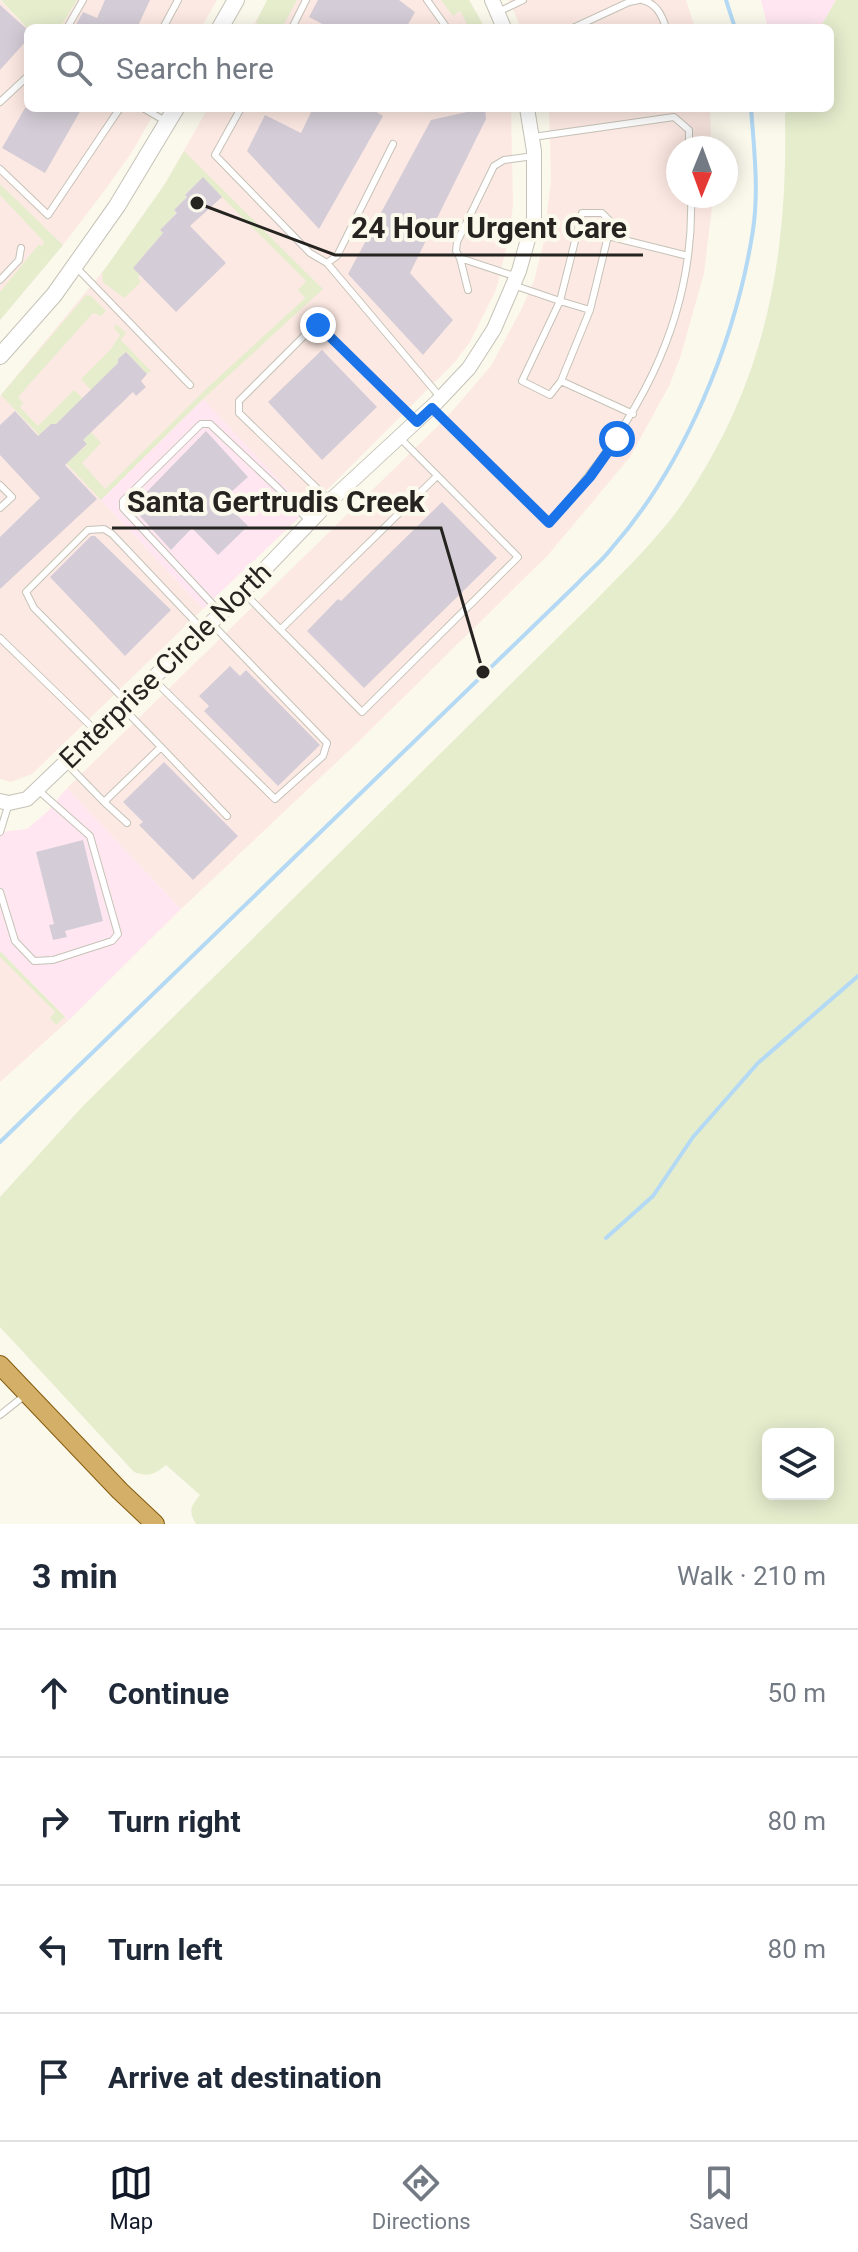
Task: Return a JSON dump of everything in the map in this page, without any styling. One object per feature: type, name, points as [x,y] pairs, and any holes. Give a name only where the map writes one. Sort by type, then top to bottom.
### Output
[{"type":"main road","points":[[226,24],[236,0]]},
{"type":"main road","points":[[0,356],[75,266],[117,206],[171,115]]},
{"type":"main road","points":[[0,1365],[150,1523]]},
{"type":"street","name":"Enterprise Circle North","points":[[5,802],[27,799],[243,592],[330,501],[417,422],[469,368],[494,329],[515,281],[534,218],[534,156],[528,112]]},
{"type":"lane","points":[[69,24],[83,0]]},
{"type":"lane","points":[[165,24],[178,0]]},
{"type":"lane","points":[[294,24],[306,0]]},
{"type":"lane","points":[[427,0],[444,24]]},
{"type":"lane","points":[[495,6],[523,0]]},
{"type":"lane","points":[[582,24],[629,2],[641,0],[652,2],[665,24]]},
{"type":"lane","points":[[0,102],[24,80]]},
{"type":"lane","points":[[0,169],[48,215],[117,112]]},
{"type":"lane","points":[[239,112],[215,155],[310,253],[327,263],[436,403],[549,523],[590,477],[645,391],[667,341],[688,256],[691,208]]},
{"type":"lane","points":[[532,137],[674,117],[689,130],[689,136]]},
{"type":"lane","points":[[327,263],[337,256],[393,144]]},
{"type":"lane","points":[[468,290],[456,251],[457,242],[494,166],[504,160],[534,156]]},
{"type":"lane","points":[[582,213],[602,213],[610,221],[590,310],[561,381],[550,395],[522,381],[560,301],[582,213]]},
{"type":"lane","points":[[608,236],[688,256]]},
{"type":"lane","points":[[0,280],[19,260],[21,248]]},
{"type":"lane","points":[[460,258],[560,301],[590,310]]},
{"type":"lane","points":[[75,266],[190,385]]},
{"type":"lane","points":[[330,501],[239,413],[239,401],[310,330],[318,325],[417,422]]},
{"type":"lane","points":[[561,381],[633,414]]},
{"type":"lane","points":[[211,621],[123,508],[123,501],[201,424],[210,424],[310,522]]},
{"type":"lane","points":[[243,592],[362,712],[518,557],[400,438]]},
{"type":"lane","points":[[281,629],[436,477]]},
{"type":"lane","points":[[0,485],[12,497],[0,508]]},
{"type":"lane","points":[[152,679],[275,799],[323,756],[327,743],[211,621],[112,534],[104,529],[88,530],[26,592],[34,608],[227,816]]},
{"type":"lane","points":[[0,638],[97,732]]},
{"type":"lane","points":[[104,802],[161,747]]},
{"type":"lane","points":[[65,762],[127,823]]},
{"type":"lane","points":[[0,892],[15,941],[34,961],[53,960],[112,941],[118,934],[90,836],[37,789]]},
{"type":"lane","points":[[0,819],[5,802]]},
{"type":"lane","points":[[0,832],[5,802]]},
{"type":"lane","points":[[0,1415],[27,1393]]},
{"type":"shaded area","points":[[0,0],[24,25],[24,112],[155,112],[105,190],[0,320]]},
{"type":"shaded area","points":[[77,0],[217,0],[203,24],[62,24]]},
{"type":"shaded area","points":[[268,0],[469,0],[483,24],[254,24]]},
{"type":"shaded area","points":[[509,0],[686,0],[694,24],[519,24]]},
{"type":"shaded area","points":[[761,0],[836,0],[822,24],[767,24]]},
{"type":"shaded area","points":[[206,112],[511,112],[513,204],[509,237],[496,290],[470,342],[454,363],[307,510],[203,400],[101,500],[203,609],[32,774],[11,782],[0,779],[0,396],[113,259],[165,184]]},
{"type":"shaded area","points":[[549,112],[710,112],[711,136],[666,136],[666,208],[712,208],[704,273],[681,355],[669,386],[630,457],[548,555],[358,742],[181,909],[67,788],[447,417],[491,366],[534,281],[543,245],[551,181]]},
{"type":"shaded area","points":[[203,399],[307,510],[203,609],[101,500]]},
{"type":"shaded area","points":[[67,788],[181,909],[69,1020],[0,951],[0,832],[27,829],[47,812]]},
{"type":"shaded area","points":[[0,951],[69,1020],[0,1082]]},
{"type":"green space","points":[[1,0],[77,0],[62,24],[24,25]]},
{"type":"green space","points":[[267,0],[297,0],[284,24],[256,22]]},
{"type":"green space","points":[[441,0],[469,0],[483,24],[467,24],[460,11],[453,16]]},
{"type":"green space","points":[[836,0],[858,0],[858,1524],[196,1524],[192,1509],[200,1495],[166,1465],[151,1474],[134,1472],[0,1327],[0,1197],[83,1106],[592,604],[667,524],[716,450],[754,359],[777,265],[786,112],[834,112],[834,24],[822,24]]},
{"type":"green space","points":[[184,151],[323,289],[203,399],[101,500],[1,395],[86,295],[106,311],[101,316],[93,313],[18,397],[23,403],[20,407],[38,426],[74,390],[83,398],[56,424],[50,424],[43,431],[78,453],[87,445],[83,440],[91,432],[101,443],[82,463],[105,489],[208,387],[305,298],[298,290],[306,281],[203,178],[185,194],[187,197],[174,210],[177,213],[160,230],[163,233],[133,268],[140,275],[138,278],[141,282],[124,298],[103,282],[102,273],[165,184]]},
{"type":"green space","points":[[0,184],[63,245],[0,320],[0,292],[39,244],[42,246],[44,242],[0,195]]},
{"type":"green space","points":[[116,324],[126,333],[121,340],[151,371],[147,374],[126,352],[91,390],[81,379],[110,350],[120,335],[114,328]]},
{"type":"green space","points":[[0,951],[65,1017],[56,1025],[50,1018],[55,1012],[0,957]]},
{"type":"building","points":[[105,0],[150,0],[139,24],[76,24],[83,12],[97,18]]},
{"type":"building","points":[[318,0],[399,0],[415,12],[408,24],[322,24],[309,17]]},
{"type":"building","points":[[0,5],[24,26],[24,43],[0,70]]},
{"type":"building","points":[[24,110],[80,112],[45,173],[2,148]]},
{"type":"building","points":[[311,112],[376,112],[383,116],[319,229],[247,151],[265,115],[301,133]]},
{"type":"building","points":[[467,112],[485,112],[486,119],[410,273],[453,320],[423,355],[348,274],[431,120]]},
{"type":"building","points":[[203,177],[222,197],[190,226],[226,263],[176,312],[133,268],[163,233],[160,230],[177,213],[174,210],[187,197],[185,195]]},
{"type":"building","points":[[322,350],[377,407],[322,460],[268,402]]},
{"type":"building","points":[[126,352],[147,374],[141,381],[146,387],[136,396],[133,392],[83,440],[87,444],[65,465],[97,499],[0,589],[0,537],[40,498],[0,455],[0,425],[15,411],[38,436],[51,424],[56,424]]},
{"type":"building","points":[[206,431],[248,477],[222,500],[248,526],[218,555],[192,528],[171,550],[132,507]]},
{"type":"building","points":[[442,502],[497,558],[364,688],[307,631]]},
{"type":"building","points":[[91,536],[95,536],[171,610],[125,656],[50,577]]},
{"type":"building","points":[[230,666],[240,676],[246,670],[320,745],[278,786],[204,711],[209,706],[199,696]]},
{"type":"building","points":[[164,762],[238,836],[193,880],[139,825],[143,822],[123,802]]},
{"type":"building","points":[[83,840],[103,921],[65,931],[67,937],[53,940],[49,925],[54,924],[36,852]]},
{"type":"waterway","points":[[726,0],[734,24]]},
{"type":"waterway","points":[[0,1142],[577,584],[638,516],[684,440],[720,357],[734,314],[755,215],[751,112]]},
{"type":"waterway","points":[[606,1238],[653,1196],[693,1137],[758,1063],[858,976]]},
{"type":"place","name":"24 Hour Urgent Care","points":[[197,203]]},
{"type":"place","name":"Santa Gertrudis Creek","points":[[483,672]]},
{"type":"route","points":[[318,325],[417,422],[432,408],[549,523],[590,477],[617,439]]}]
